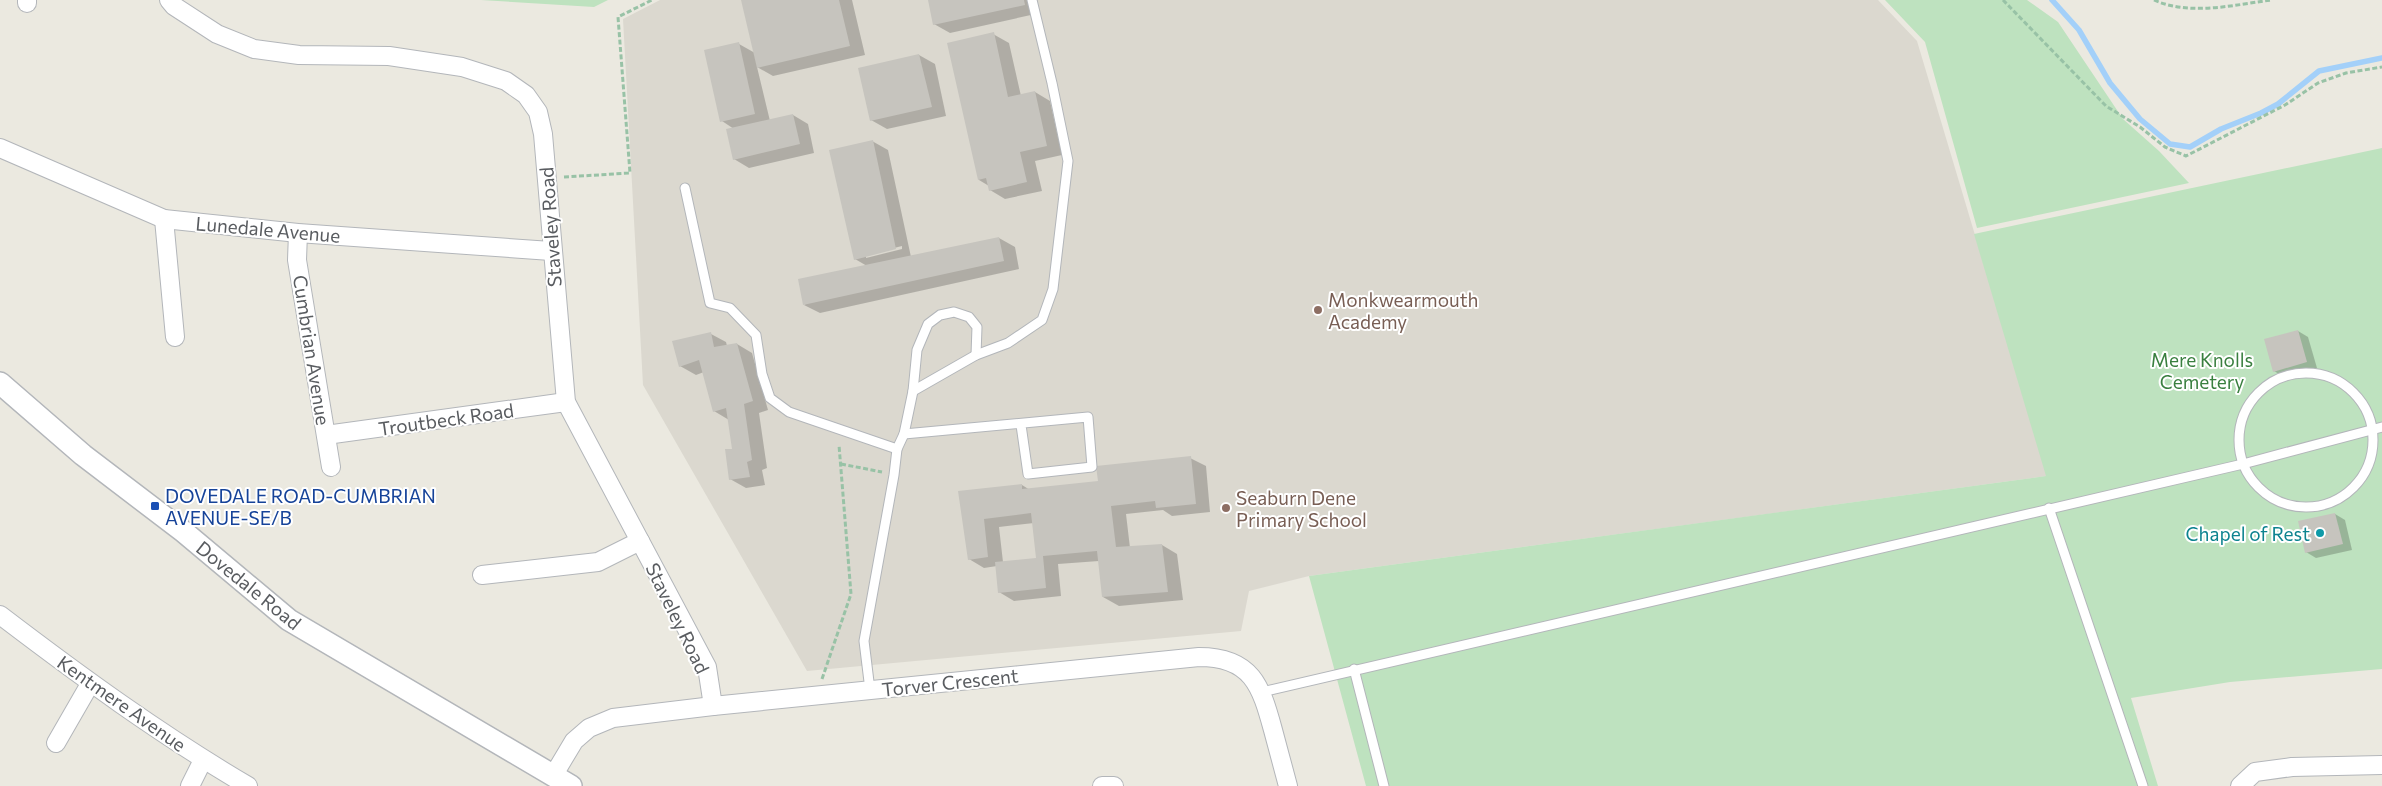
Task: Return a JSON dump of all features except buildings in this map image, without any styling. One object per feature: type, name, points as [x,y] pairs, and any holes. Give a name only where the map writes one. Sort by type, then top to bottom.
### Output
[{"type":"street","name":"Staveley Road","points":[[169,0],[174,6],[217,34],[254,49],[299,55],[389,56],[462,67],[506,81],[526,95],[538,112],[548,178],[551,251],[566,402],[706,666],[713,706]]},
{"type":"street","name":"Lunedale Avenue","points":[[0,148],[164,219],[298,232],[551,251]]},
{"type":"street","points":[[164,219],[175,337]]},
{"type":"street","name":"Cumbrian Avenue","points":[[298,232],[297,260],[331,467]]},
{"type":"street","name":"Dovedale Road","points":[[0,383],[83,455],[184,532],[288,620],[562,781]]},
{"type":"street","name":"Troutbeck Road","points":[[326,435],[566,402]]},
{"type":"street","points":[[482,574],[598,562],[640,541]]},
{"type":"street","name":"Kentmere Avenue","points":[[0,614],[90,684],[203,760],[248,786]]},
{"type":"street","name":"Torver Crescent","points":[[562,781],[574,741],[589,728],[613,718],[870,690],[1199,657],[1218,657],[1235,663],[1250,674],[1262,692],[1288,786]]},
{"type":"street","points":[[56,743],[90,684]]},
{"type":"street","points":[[190,786],[203,760]]},
{"type":"street","points":[[2240,786],[2255,772],[2292,766],[2382,765]]},
{"type":"street","points":[[1102,786],[1114,786]]},
{"type":"lane","points":[[913,392],[976,355],[1008,343],[1042,320],[1053,289],[1068,162],[1052,83],[1032,0]]},
{"type":"lane","points":[[685,188],[710,303],[730,308],[756,335],[762,374],[770,398],[789,412],[897,449]]},
{"type":"lane","points":[[870,690],[864,641],[897,449],[904,434],[913,392],[917,350],[928,324],[940,315],[954,312],[968,317],[977,327],[976,355]]},
{"type":"lane","points":[[2313,372],[2350,388],[2366,408],[2378,428],[2373,450],[2361,480],[2340,499],[2317,507],[2291,507],[2269,497],[2248,477],[2239,446],[2238,426],[2255,393],[2280,376],[2313,372]]},
{"type":"lane","points":[[904,434],[1021,425],[1088,417],[1092,467],[1028,474],[1021,425]]},
{"type":"lane","points":[[1262,692],[1354,669],[2243,464],[2378,428]]},
{"type":"lane","points":[[2049,508],[2143,786]]},
{"type":"lane","points":[[1354,669],[1384,786]]},
{"type":"path","points":[[548,178],[630,173],[618,17],[652,0]]},
{"type":"path","points":[[2004,0],[2106,106],[2140,127],[2165,147],[2186,156],[2285,105],[2318,83],[2346,73],[2382,68]]},
{"type":"path","points":[[2154,0],[2167,6],[2208,8],[2271,0]]},
{"type":"path","points":[[816,696],[851,594],[839,445]]},
{"type":"path","points":[[841,464],[894,474]]},
{"type":"shaded area","name":"Monkwearmouth Academy","points":[[660,0],[1878,0],[1917,41],[2047,476],[1309,576],[1249,591],[1241,631],[807,671],[643,385],[623,19]]},
{"type":"green space","points":[[481,0],[608,0],[594,7]]},
{"type":"green space","points":[[1885,0],[2027,0],[2058,22],[2123,119],[2159,151],[2189,183],[1977,228],[1925,42]]},
{"type":"green space","name":"Mere Knolls Cemetery","points":[[2382,148],[2382,669],[2230,682],[2131,698],[2158,786],[1366,786],[1309,576],[2046,476],[1974,234]]},
{"type":"waterway","points":[[2052,0],[2079,30],[2110,83],[2140,119],[2170,144],[2190,147],[2221,129],[2261,113],[2278,104],[2319,71],[2382,58]]},
{"type":"place","name":"Monkwearmouth Academy","points":[[1318,310]]},
{"type":"place","name":"DOVEDALE ROAD-CUMBRIAN AVENUE-SE/B","points":[[155,506]]},
{"type":"place","name":"Seaburn Dene Primary School","points":[[1226,508]]},
{"type":"place","name":"Chapel of Rest","points":[[2320,533]]}]
